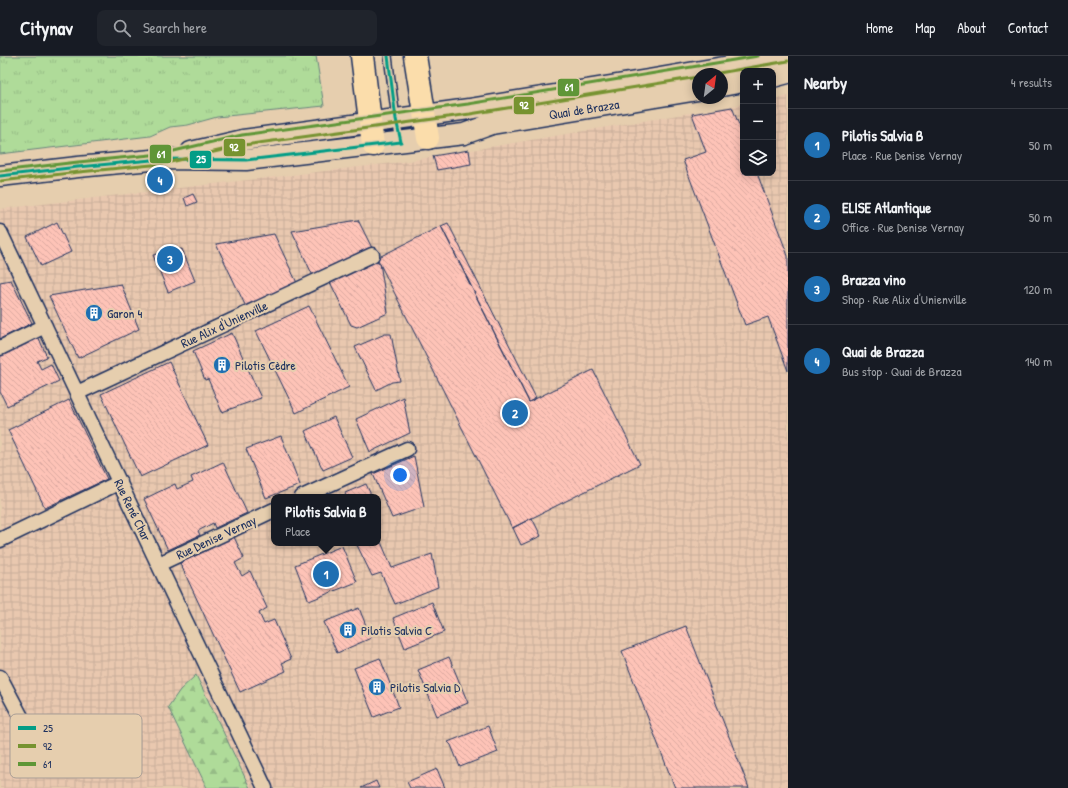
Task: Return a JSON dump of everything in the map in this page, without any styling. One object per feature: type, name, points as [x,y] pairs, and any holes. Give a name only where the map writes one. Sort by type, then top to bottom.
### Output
[{"type":"main road","points":[[362,56],[373,145]]},
{"type":"main road","points":[[415,56],[428,138]]},
{"type":"main road","name":"Quai de Brazza","points":[[162,159],[243,140],[469,109],[788,56]]},
{"type":"main road","points":[[776,76],[788,73]]},
{"type":"main road","points":[[728,85],[740,83]]},
{"type":"main road","name":"Quai de Brazza","points":[[0,176],[162,159],[246,160],[400,142],[464,134],[492,124],[692,91]]},
{"type":"street","name":"Rue René Char","points":[[0,232],[265,788]]},
{"type":"street","name":"Rue Alix d'Unienville","points":[[77,393],[372,255]]},
{"type":"street","points":[[0,348],[45,326]]},
{"type":"street","points":[[309,494],[407,449]]},
{"type":"street","points":[[0,540],[120,482]]},
{"type":"street","name":"Rue Denise Vernay","points":[[159,564],[271,511]]},
{"type":"street","points":[[0,677],[20,714]]},
{"type":"lane","points":[[388,56],[400,142]]},
{"type":"lane","points":[[464,134],[494,132]]},
{"type":"shaded area","points":[[788,96],[788,788],[0,788],[0,209],[402,162],[740,105],[740,176],[776,176],[776,98]]},
{"type":"green space","points":[[0,56],[316,56],[324,106],[217,117],[188,125],[170,127],[150,136],[0,154]]},
{"type":"green space","points":[[196,675],[250,788],[207,788],[168,707],[180,690]]},
{"type":"building","points":[[732,107],[740,127],[740,176],[758,176],[788,256],[788,371],[768,317],[745,325],[683,160],[706,152],[692,114]]},
{"type":"building","points":[[469,150],[471,164],[437,170],[433,156]]},
{"type":"building","points":[[193,194],[197,202],[187,206],[184,198]]},
{"type":"building","points":[[358,220],[372,248],[313,276],[292,231]]},
{"type":"building","points":[[57,222],[71,252],[41,266],[27,237]]},
{"type":"building","points":[[448,223],[536,398],[529,402],[441,226]]},
{"type":"building","points":[[441,226],[529,402],[593,370],[640,464],[512,528],[377,258]]},
{"type":"building","points":[[274,234],[297,283],[246,307],[216,244]]},
{"type":"building","points":[[182,249],[195,281],[168,292],[153,255]]},
{"type":"building","points":[[374,260],[380,263],[388,313],[357,327],[351,325],[330,282]]},
{"type":"building","points":[[11,280],[32,323],[0,339],[0,282]]},
{"type":"building","name":"Garon 4","points":[[121,284],[139,329],[78,358],[49,296]]},
{"type":"building","points":[[309,306],[349,387],[296,413],[256,331]]},
{"type":"building","name":"Pilotis Cèdre","points":[[232,333],[261,398],[222,412],[208,379],[205,380],[193,351]]},
{"type":"building","points":[[385,334],[391,334],[400,381],[392,382],[376,390],[355,347]]},
{"type":"building","points":[[38,336],[47,357],[37,361],[41,369],[51,364],[59,381],[7,406],[0,392],[0,355]]},
{"type":"building","points":[[169,362],[208,445],[140,477],[101,394]]},
{"type":"building","points":[[403,397],[410,433],[370,452],[356,419]]},
{"type":"building","points":[[69,400],[107,479],[45,508],[8,430]]},
{"type":"building","points":[[334,417],[352,457],[323,470],[305,431]]},
{"type":"building","points":[[281,436],[300,485],[276,494],[271,494],[271,496],[266,498],[246,449]]},
{"type":"building","points":[[414,456],[424,507],[392,518],[373,474]]},
{"type":"building","points":[[223,462],[247,513],[215,528],[213,523],[198,531],[200,535],[168,550],[144,499],[175,484],[177,489],[193,482],[191,477]]},
{"type":"building","points":[[366,484],[371,494],[345,494]]},
{"type":"building","points":[[532,518],[541,536],[521,545],[513,528]]},
{"type":"building","points":[[234,537],[244,558],[235,563],[242,576],[250,571],[267,608],[259,613],[264,624],[274,620],[291,659],[282,663],[286,671],[240,692],[180,563]]},
{"type":"building","points":[[381,542],[392,568],[432,554],[438,587],[395,604],[381,573],[372,576],[357,546],[381,546]]},
{"type":"building","points":[[342,546],[357,582],[309,601],[295,565]]},
{"type":"building","points":[[432,602],[444,632],[405,648],[393,618]]},
{"type":"building","name":"Pilotis Salvia C","points":[[359,608],[371,638],[337,653],[324,622]]},
{"type":"building","points":[[686,626],[749,788],[675,788],[622,651]]},
{"type":"building","points":[[449,657],[468,703],[437,716],[418,670]]},
{"type":"building","name":"Pilotis Salvia D","points":[[380,658],[399,707],[374,717],[354,668]]},
{"type":"building","points":[[488,726],[498,752],[460,767],[451,745],[448,742]]},
{"type":"building","points":[[437,769],[445,788],[410,788],[407,782]]},
{"type":"building","points":[[376,781],[379,788],[361,788]]},
{"type":"transit line","name":"25","points":[[388,56],[396,119],[401,142]]},
{"type":"transit line","name":"61","points":[[0,171],[161,154],[242,135],[468,104],[758,56]]},
{"type":"transit line","name":"92","points":[[728,71],[788,61]]},
{"type":"transit line","name":"92","points":[[1,181],[162,164],[244,145],[470,114],[692,78]]},
{"type":"transit line","name":"25","points":[[0,176],[162,159],[246,160],[401,142]]},
{"type":"place","name":"Quai de Brazza","points":[[160,180]]},
{"type":"place","name":"Brazza vino","points":[[170,259]]},
{"type":"place","name":"Garon 4","points":[[94,313]]},
{"type":"place","name":"Pilotis Cèdre","points":[[222,365]]},
{"type":"place","name":"ELISE Atlantique","points":[[515,413]]},
{"type":"place","name":"Pilotis Salvia B","points":[[326,574]]},
{"type":"place","name":"Pilotis Salvia C","points":[[348,630]]},
{"type":"place","name":"Pilotis Salvia D","points":[[377,687]]}]
